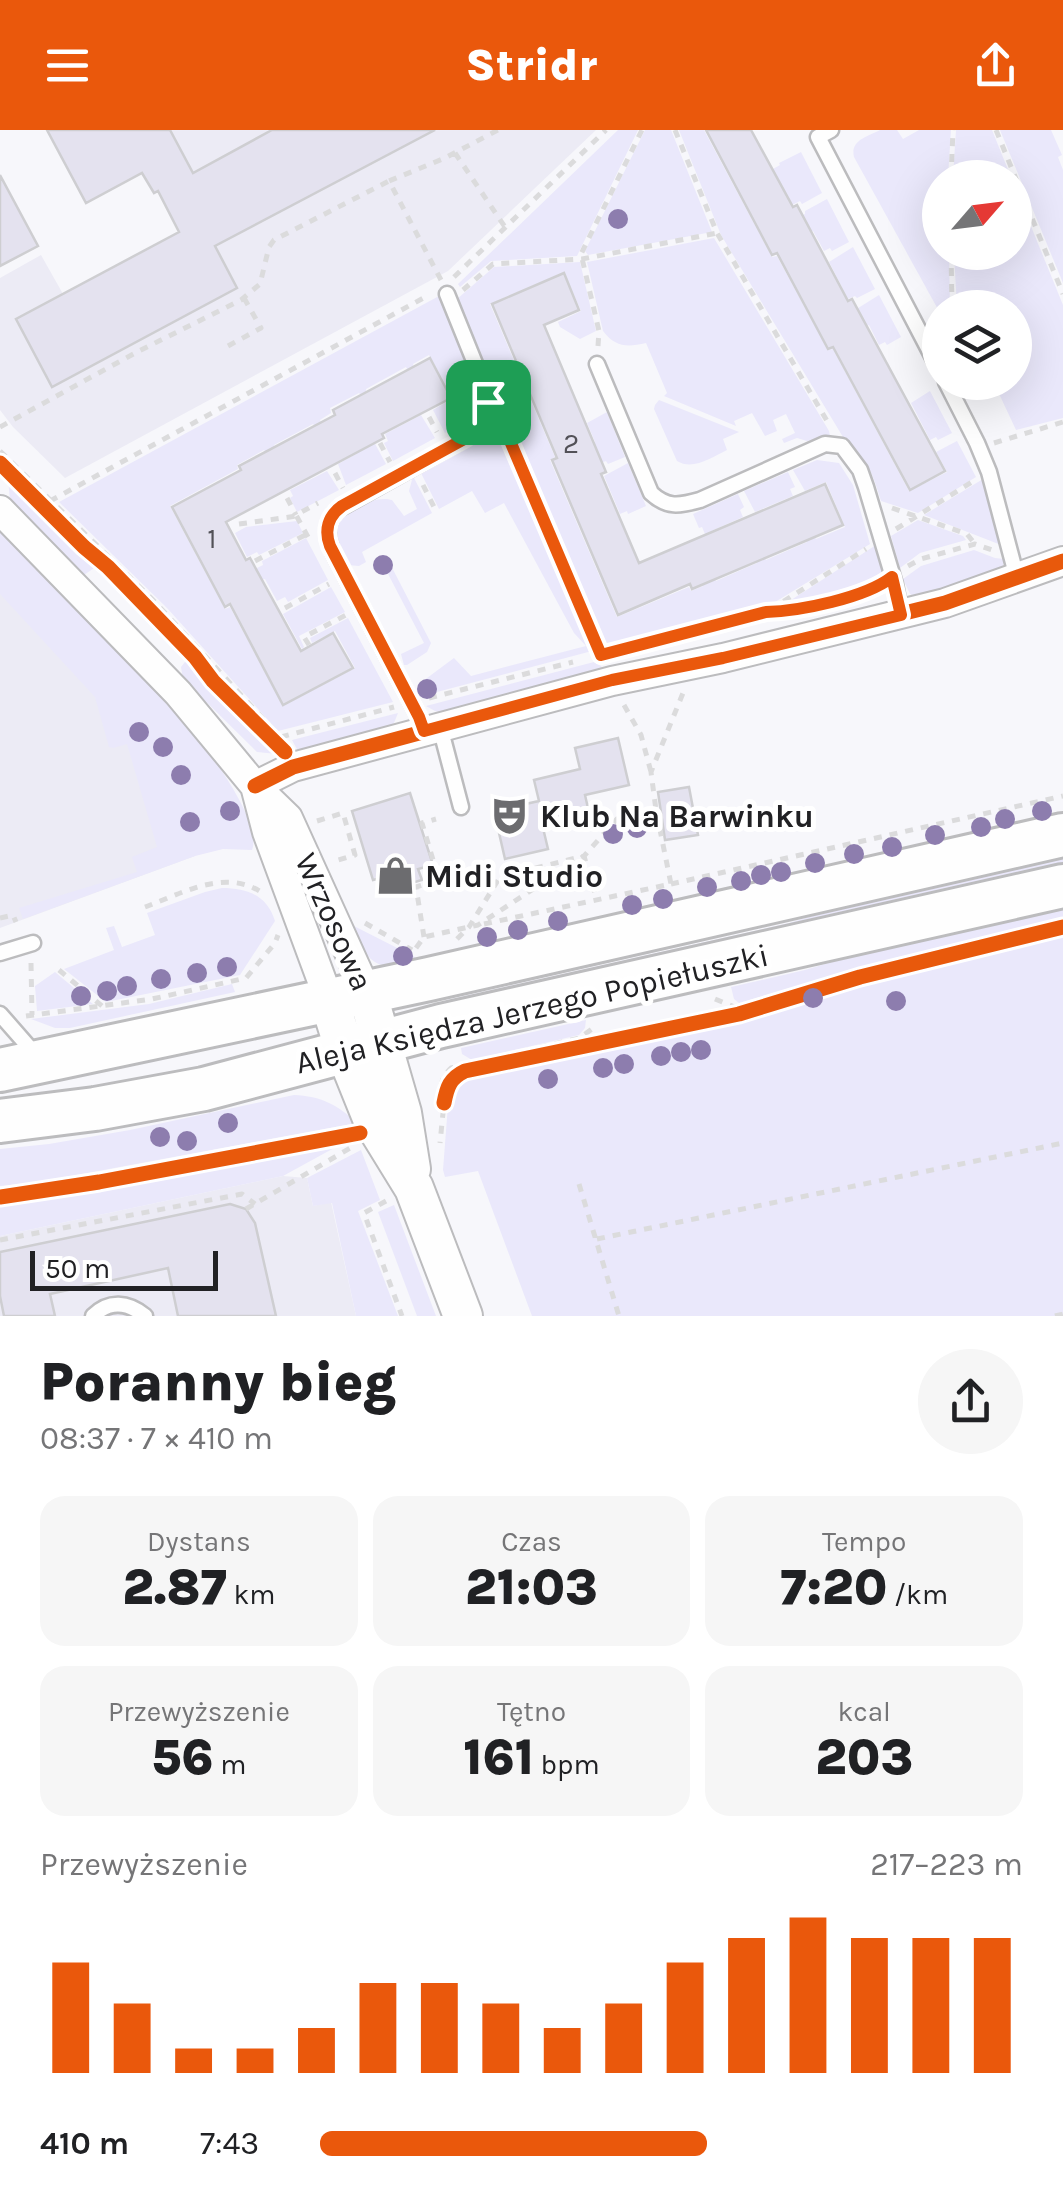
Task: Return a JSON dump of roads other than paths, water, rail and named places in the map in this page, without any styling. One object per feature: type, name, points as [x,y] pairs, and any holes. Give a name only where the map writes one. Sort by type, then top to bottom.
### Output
[{"type":"main road","name":"Aleja Księdza Jerzego Popiełuszki","points":[[0,1070],[1063,835]]},
{"type":"main road","name":"Aleja Księdza Jerzego Popiełuszki","points":[[0,1121],[204,1089],[363,1046],[1063,886]]},
{"type":"street","name":"Wrzosowa","points":[[0,510],[178,694],[294,830],[363,1046],[402,1113],[397,1187],[463,1316]]},
{"type":"street","points":[[255,786],[293,767],[612,680],[723,658],[945,603],[1014,565],[1063,561]]},
{"type":"street","name":"Wrzosowa","points":[[255,786],[268,832],[348,996]]},
{"type":"lane","points":[[831,130],[818,137],[922,336]]},
{"type":"lane","points":[[450,291],[485,388],[487,414],[466,438],[342,506],[328,527],[330,546],[412,703],[432,729],[461,807]]},
{"type":"lane","points":[[597,364],[650,493],[670,506],[700,500],[825,444],[842,446],[860,470],[901,615]]},
{"type":"lane","points":[[955,400],[979,447],[1014,565]]},
{"type":"lane","points":[[0,954],[32,950]]},
{"type":"lane","points":[[0,1014],[42,1062]]},
{"type":"lane","points":[[93,1316],[118,1304],[130,1306],[144,1316]]},
{"type":"place","name":"Klub Na Barwinku","points":[[510,816]]},
{"type":"place","name":"Midi Studio","points":[[395,876]]}]
